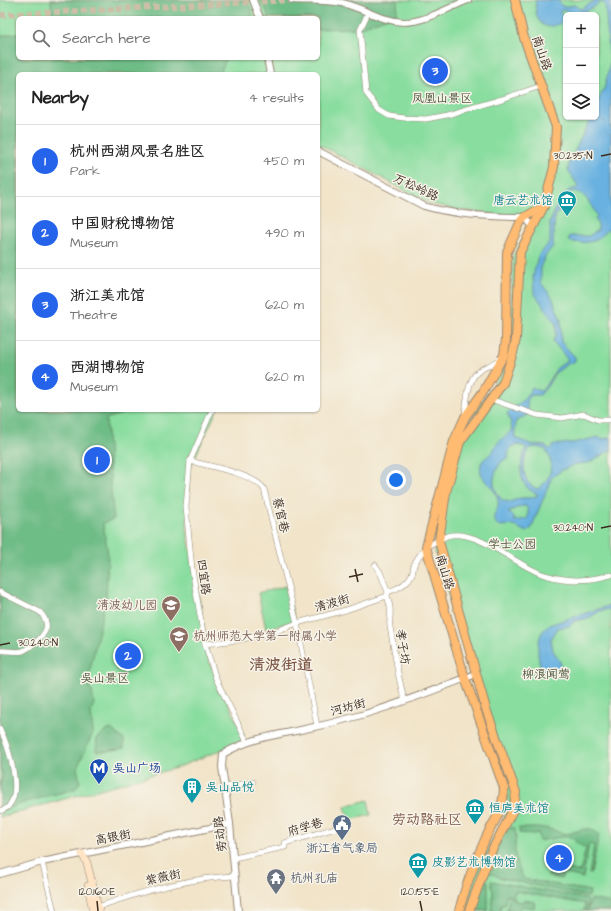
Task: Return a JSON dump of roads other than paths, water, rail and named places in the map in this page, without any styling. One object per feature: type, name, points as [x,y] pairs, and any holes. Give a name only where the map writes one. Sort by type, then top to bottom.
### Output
[{"type":"main road","name":"南山路","points":[[469,911],[491,852],[514,808],[516,792],[486,709],[439,541],[446,492],[460,442],[503,383],[513,353],[516,339],[520,252],[544,206],[554,167],[556,127],[524,38],[515,0]]},
{"type":"main road","name":"南山路","points":[[459,911],[465,888],[484,840],[497,818],[504,801],[504,788],[465,678],[426,548],[454,441],[465,417],[483,392],[504,355],[506,339],[507,252],[520,223],[544,206]]},
{"type":"main road","points":[[82,854],[83,864],[96,910]]},
{"type":"street","points":[[253,0],[259,16]]},
{"type":"street","points":[[292,0],[340,2],[387,20],[404,22],[419,20],[468,0]]},
{"type":"street","points":[[368,13],[360,30],[366,93],[378,110],[389,116],[426,119],[447,116],[541,86]]},
{"type":"street","points":[[267,60],[270,72]]},
{"type":"street","name":"万松岭路","points":[[320,152],[424,206],[437,210],[525,218]]},
{"type":"street","points":[[525,218],[533,227]]},
{"type":"street","points":[[463,439],[468,394],[472,380],[478,371],[495,363],[504,355]]},
{"type":"street","points":[[490,399],[537,415],[562,418],[584,414],[598,420],[611,420]]},
{"type":"street","name":"四宜路","points":[[211,412],[190,461],[186,507],[192,570],[205,644],[216,679],[247,742]]},
{"type":"street","name":"蔡官巷","points":[[190,461],[243,475],[261,484],[266,496],[297,623],[317,726]]},
{"type":"street","name":"清波街","points":[[205,644],[246,639],[274,632],[297,623],[346,610],[388,594],[400,587],[412,575],[414,565],[426,548],[453,534],[470,537],[488,544],[543,574],[561,579],[586,580],[611,575]]},
{"type":"street","name":"孝子坊","points":[[375,565],[380,572],[388,594],[390,626],[394,642],[395,659],[399,682],[405,701]]},
{"type":"street","points":[[0,592],[40,612],[44,616],[47,627],[41,637],[24,651],[0,651]]},
{"type":"street","name":"河坊街","points":[[223,754],[258,738],[360,716],[405,701],[476,674]]},
{"type":"street","points":[[0,729],[6,740],[12,762],[14,781],[12,801],[6,808],[0,811]]},
{"type":"street","name":"劳动路","points":[[223,754],[222,767],[226,786],[238,911]]},
{"type":"street","points":[[226,786],[253,782]]},
{"type":"street","name":"高银街","points":[[0,874],[42,862],[230,824]]},
{"type":"street","name":"府学巷","points":[[234,858],[285,847],[285,843],[339,827]]},
{"type":"street","points":[[42,862],[54,911]]},
{"type":"street","name":"紫薇街","points":[[96,910],[140,892],[208,877],[234,876]]},
{"type":"water","points":[[536,0],[558,0],[563,7],[574,5],[581,9],[596,0],[611,0],[611,233],[608,229],[596,240],[588,242],[579,243],[568,241],[570,236],[589,236],[598,230],[598,225],[595,219],[597,216],[590,203],[583,195],[575,191],[570,192],[563,208],[555,215],[553,246],[541,265],[541,283],[552,297],[561,320],[561,342],[575,357],[575,361],[566,365],[554,374],[540,395],[530,395],[528,400],[527,415],[516,421],[515,438],[530,444],[545,446],[550,449],[554,445],[578,442],[597,437],[604,439],[611,437],[611,450],[588,463],[576,464],[562,470],[552,477],[531,529],[526,532],[513,525],[498,526],[495,522],[494,516],[498,505],[497,495],[484,479],[480,470],[481,464],[493,451],[496,445],[510,432],[511,426],[507,413],[525,399],[532,387],[541,391],[557,368],[568,360],[553,341],[556,335],[556,323],[534,293],[533,276],[538,256],[550,242],[550,222],[560,199],[569,190],[577,188],[578,186],[568,170],[569,163],[590,120],[599,120],[599,99],[605,86],[610,63],[605,4],[599,2],[591,8],[581,12],[570,12],[565,10],[560,11],[563,19],[562,21],[550,27],[542,24],[536,11]],"holes":[[[517,445],[524,446],[526,448],[521,468],[523,481],[530,490],[537,494],[537,496],[520,498],[509,502],[502,500],[497,492],[494,484],[495,473],[503,460],[508,459],[509,450],[511,447]],[[535,447],[545,449],[551,465],[549,475],[543,485],[538,489],[532,486],[525,477],[525,459],[530,448]],[[526,506],[528,510],[528,517],[526,519],[514,521],[514,516],[509,513],[509,511]]]},
{"type":"water","points":[[611,605],[611,609],[600,611],[589,618],[574,621],[570,626],[558,628],[551,639],[553,650],[562,669],[560,672],[543,672],[539,663],[538,647],[542,632],[549,625]]},
{"type":"tunnel","points":[[0,15],[292,0]]},
{"type":"place","name":"浙江美术馆","points":[[435,71]]},
{"type":"place","name":"唐云艺术馆","points":[[567,217]]},
{"type":"place","name":"杭州西湖风景名胜区","points":[[97,460]]},
{"type":"place","name":"清波幼儿园","points":[[171,622]]},
{"type":"place","name":"杭州师范大学第一附属小学","points":[[179,653]]},
{"type":"place","name":"中国财税博物馆","points":[[128,656]]},
{"type":"place","name":"吴山广场","points":[[99,785]]},
{"type":"place","name":"吴山品悦","points":[[192,804]]},
{"type":"place","name":"恒庐美术馆","points":[[475,825]]},
{"type":"place","name":"浙江省气象局","points":[[342,841]]},
{"type":"place","name":"西湖博物馆","points":[[559,858]]},
{"type":"place","name":"皮影艺术博物馆","points":[[418,879]]},
{"type":"place","name":"杭州孔庙","points":[[276,895]]},
{"type":"district","name":"清波街道","points":[[281,664]]},
{"type":"district","name":"劳动路社区","points":[[427,819]]},
{"type":"park label","name":"凤凰山景区","points":[[442,98]]},
{"type":"park label","name":"学士公园","points":[[512,544]]},
{"type":"park label","name":"柳浪闻莺","points":[[546,674]]},
{"type":"park label","name":"吴山景区","points":[[105,678]]}]
